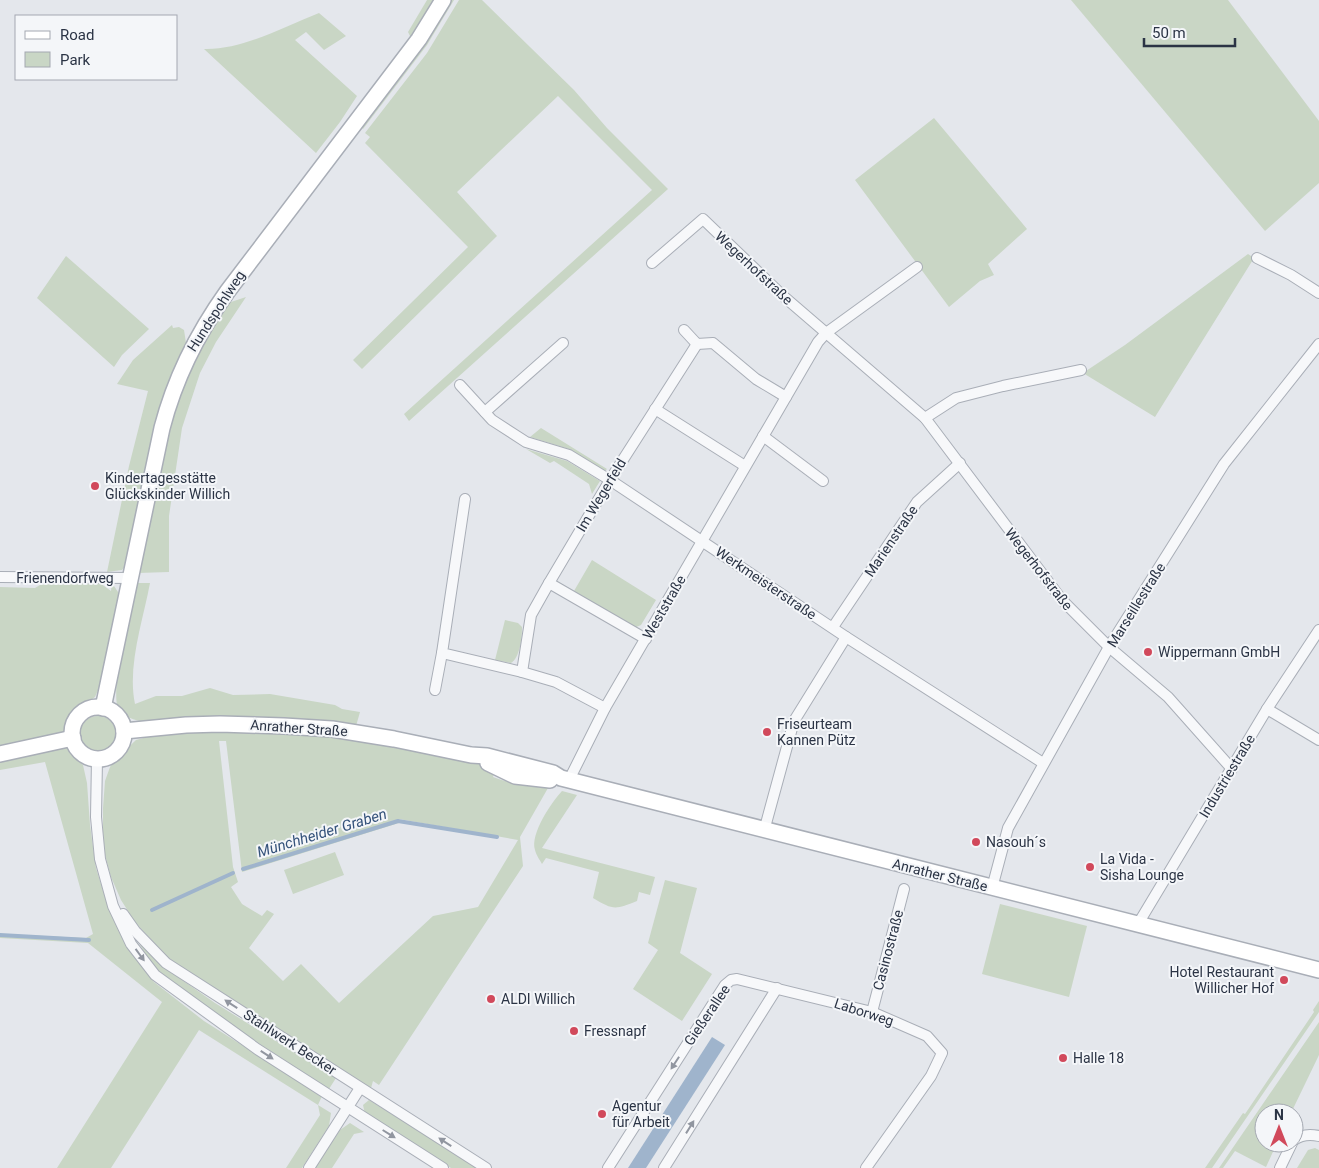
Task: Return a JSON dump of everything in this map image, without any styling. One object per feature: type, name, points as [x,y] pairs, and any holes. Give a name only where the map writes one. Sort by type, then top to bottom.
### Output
[{"type":"street","name":"Hundspohlweg","points":[[102,708],[168,407],[192,346],[223,297],[419,39],[443,0]]},
{"type":"street","name":"Wegerhofstraße","points":[[652,263],[703,219],[767,281],[925,418],[1062,600],[1109,647],[1168,697],[1232,769]]},
{"type":"street","points":[[1257,258],[1291,275],[1319,293]]},
{"type":"street","name":"Weststraße","points":[[565,779],[818,342],[826,333],[917,267]]},
{"type":"street","points":[[684,330],[697,344],[713,343],[756,379],[786,397]]},
{"type":"street","points":[[485,412],[563,343]]},
{"type":"street","name":"Im Wegerfeld","points":[[522,672],[531,615],[610,480],[697,344]]},
{"type":"street","name":"Marseillestraße","points":[[992,888],[1008,828],[1043,762],[1109,647],[1224,464],[1319,344]]},
{"type":"street","points":[[925,418],[956,398],[1081,370]]},
{"type":"street","name":"Werkmeisterstraße","points":[[460,385],[492,420],[526,442],[569,455],[610,480],[846,636],[1043,762]]},
{"type":"street","points":[[654,409],[745,466]]},
{"type":"street","points":[[763,436],[823,481]]},
{"type":"street","name":"Marienstraße","points":[[833,627],[917,502],[960,463]]},
{"type":"street","points":[[436,690],[465,499]]},
{"type":"street","name":"Frienendorfweg","points":[[0,577],[130,578]]},
{"type":"street","points":[[549,583],[646,639]]},
{"type":"street","name":"Industriestraße","points":[[1138,924],[1267,709],[1319,630]]},
{"type":"street","points":[[764,830],[794,721],[846,636]]},
{"type":"street","points":[[442,653],[556,682],[605,708]]},
{"type":"street","points":[[102,708],[116,715],[124,731],[117,751],[111,756],[97,759],[81,753],[76,746],[72,730],[79,716],[86,710],[102,708]]},
{"type":"street","points":[[1267,709],[1319,740]]},
{"type":"street","name":"Anrather Straße","points":[[124,731],[186,725],[284,726],[363,734],[428,745],[471,755],[487,756],[553,773],[565,779],[1319,970]]},
{"type":"street","points":[[0,754],[73,738]]},
{"type":"street","name":"Stahlwerk Becker","points":[[97,759],[96,817],[100,859],[111,896],[131,944],[155,975],[257,1050],[443,1168]]},
{"type":"street","name":"Casinostraße","points":[[872,1012],[904,889]]},
{"type":"street","name":"Stahlwerk Becker","points":[[111,896],[135,931],[166,963],[486,1168]]},
{"type":"street","name":"Gießerallee","points":[[608,1168],[725,985],[731,980],[740,979],[777,988]]},
{"type":"street","points":[[664,1168],[777,988]]},
{"type":"street","name":"Laborweg","points":[[777,988],[872,1012],[927,1036],[942,1053],[931,1076],[866,1168]]},
{"type":"street","points":[[309,1168],[360,1088]]},
{"type":"street","points":[[1304,1135],[1319,1136]]},
{"type":"street","points":[[1280,1168],[1288,1153]]},
{"type":"green space","points":[[427,0],[436,0],[413,37],[410,36],[408,32]]},
{"type":"green space","points":[[451,0],[454,0],[427,45],[363,129],[361,127]]},
{"type":"green space","points":[[459,0],[482,0],[574,90],[607,128],[668,189],[409,421],[404,414],[652,190],[558,96],[457,192],[497,236],[362,369],[353,360],[468,247],[365,143],[370,137],[365,133],[427,53]]},
{"type":"green space","points":[[1071,0],[1228,0],[1319,121],[1319,183],[1265,231]]},
{"type":"green space","points":[[319,13],[346,36],[324,50],[306,32],[295,40],[357,96],[316,153],[204,49],[233,46],[248,42]]},
{"type":"green space","points":[[934,118],[1027,229],[988,264],[994,275],[980,281],[949,307],[855,180]]},
{"type":"green space","points":[[1248,254],[1254,258],[1155,417],[1083,373],[1125,345]]},
{"type":"green space","points":[[66,256],[149,329],[122,355],[114,367],[37,298]]},
{"type":"green space","points":[[246,297],[216,342],[200,373],[182,428],[169,516],[169,572],[138,573],[167,430],[190,364],[225,304]]},
{"type":"green space","points":[[172,325],[173,328],[179,327],[184,330],[186,343],[170,377],[159,414],[127,564],[122,570],[107,572],[129,466],[148,391],[117,384],[133,360]]},
{"type":"green space","points":[[541,428],[607,469],[605,471],[569,449],[530,437]]},
{"type":"green space","points":[[526,449],[567,461],[600,481],[592,494],[589,484],[554,461],[550,463]]},
{"type":"green space","points":[[592,560],[656,600],[641,625],[634,628],[561,586],[557,581],[574,591]]},
{"type":"green space","points":[[45,582],[100,583],[111,591],[112,583],[118,592],[119,604],[102,681],[95,697],[77,710],[70,718],[68,727],[73,756],[83,765],[87,783],[96,868],[109,910],[132,953],[154,982],[204,1021],[322,1096],[318,1105],[199,1030],[111,1168],[57,1168],[162,1002],[88,943],[0,938],[0,934],[86,938],[93,934],[45,762],[0,770],[0,587],[35,588]]},
{"type":"green space","points":[[136,583],[150,583],[134,659],[133,689],[135,704],[156,696],[182,696],[210,688],[233,695],[270,694],[335,705],[342,709],[360,712],[356,726],[140,721],[124,715],[118,708],[116,698],[117,684],[122,647]]},
{"type":"green space","points":[[505,620],[518,623],[522,627],[521,642],[517,656],[511,663],[495,660]]},
{"type":"green space","points":[[98,716],[105,717],[111,721],[115,727],[115,741],[111,747],[105,751],[98,752],[91,751],[85,747],[81,741],[80,734],[81,727],[85,721],[91,717]]},
{"type":"green space","points":[[238,730],[330,735],[428,751],[482,764],[495,770],[493,777],[520,784],[548,788],[520,837],[523,866],[379,1085],[373,1081],[371,1088],[168,958],[135,922],[121,900],[111,877],[105,855],[103,832],[105,781],[110,767],[136,740],[151,736]],"holes":[[[219,741],[226,741],[242,872],[399,823],[399,819],[518,840],[478,907],[433,916],[339,1003],[301,964],[283,981],[249,948],[274,914],[267,910],[262,916],[242,904],[231,887],[238,882],[233,867]]]},
{"type":"green space","points":[[562,791],[577,795],[542,848],[655,877],[650,895],[639,892],[637,901],[624,906],[610,907],[593,898],[599,872],[546,858],[542,864],[537,856],[534,843],[538,827],[552,803]]},
{"type":"green space","points":[[335,852],[344,875],[293,894],[284,870]]},
{"type":"green space","points":[[665,880],[697,888],[680,953],[712,974],[682,1021],[633,989],[658,950],[648,943]]},
{"type":"green space","points":[[1000,904],[1087,926],[1069,997],[982,974]]},
{"type":"green space","points":[[137,940],[165,968],[215,1003],[336,1078],[329,1089],[210,1012],[156,971]]},
{"type":"green space","points":[[1319,1001],[1319,1012],[1257,1103],[1254,1103],[1254,1107],[1212,1168],[1205,1168],[1243,1113],[1245,1114],[1314,1012],[1313,1010]]},
{"type":"green space","points":[[1319,1022],[1319,1055],[1296,1103],[1264,1103]]},
{"type":"green space","points":[[369,1100],[478,1168],[451,1168],[365,1114],[363,1105]]},
{"type":"green space","points":[[318,1105],[331,1113],[329,1126],[302,1168],[286,1168],[320,1115]]},
{"type":"green space","points":[[1254,1117],[1254,1153],[1272,1153],[1266,1167],[1235,1151],[1223,1168],[1219,1168]]},
{"type":"green space","points":[[350,1123],[364,1132],[354,1134],[332,1168],[315,1168],[340,1130]]},
{"type":"green space","points":[[1315,1148],[1319,1150],[1319,1168],[1297,1168],[1308,1150]]},
{"type":"water","points":[[712,1037],[725,1045],[646,1168],[628,1168]]},
{"type":"waterway","name":"Münchheider Graben","points":[[243,869],[398,821],[497,837]]},
{"type":"waterway","name":"Münchheider Graben","points":[[152,910],[233,873]]},
{"type":"waterway","name":"Münchheider Graben","points":[[0,935],[89,940]]},
{"type":"place","name":"Kindertagesstätte Glückskinder Willich","points":[[95,486]]},
{"type":"place","name":"Wippermann GmbH","points":[[1148,652]]},
{"type":"place","name":"Friseurteam Kannen Pütz","points":[[767,732]]},
{"type":"place","name":"Nasouh´s","points":[[976,842]]},
{"type":"place","name":"La Vida - Sisha Lounge","points":[[1090,867]]},
{"type":"place","name":"Hotel Restaurant Willicher Hof","points":[[1284,980]]},
{"type":"place","name":"ALDI Willich","points":[[491,999]]},
{"type":"place","name":"Fressnapf","points":[[574,1031]]},
{"type":"place","name":"Halle 18","points":[[1063,1058]]},
{"type":"place","name":"Agentur für Arbeit","points":[[602,1114]]}]
